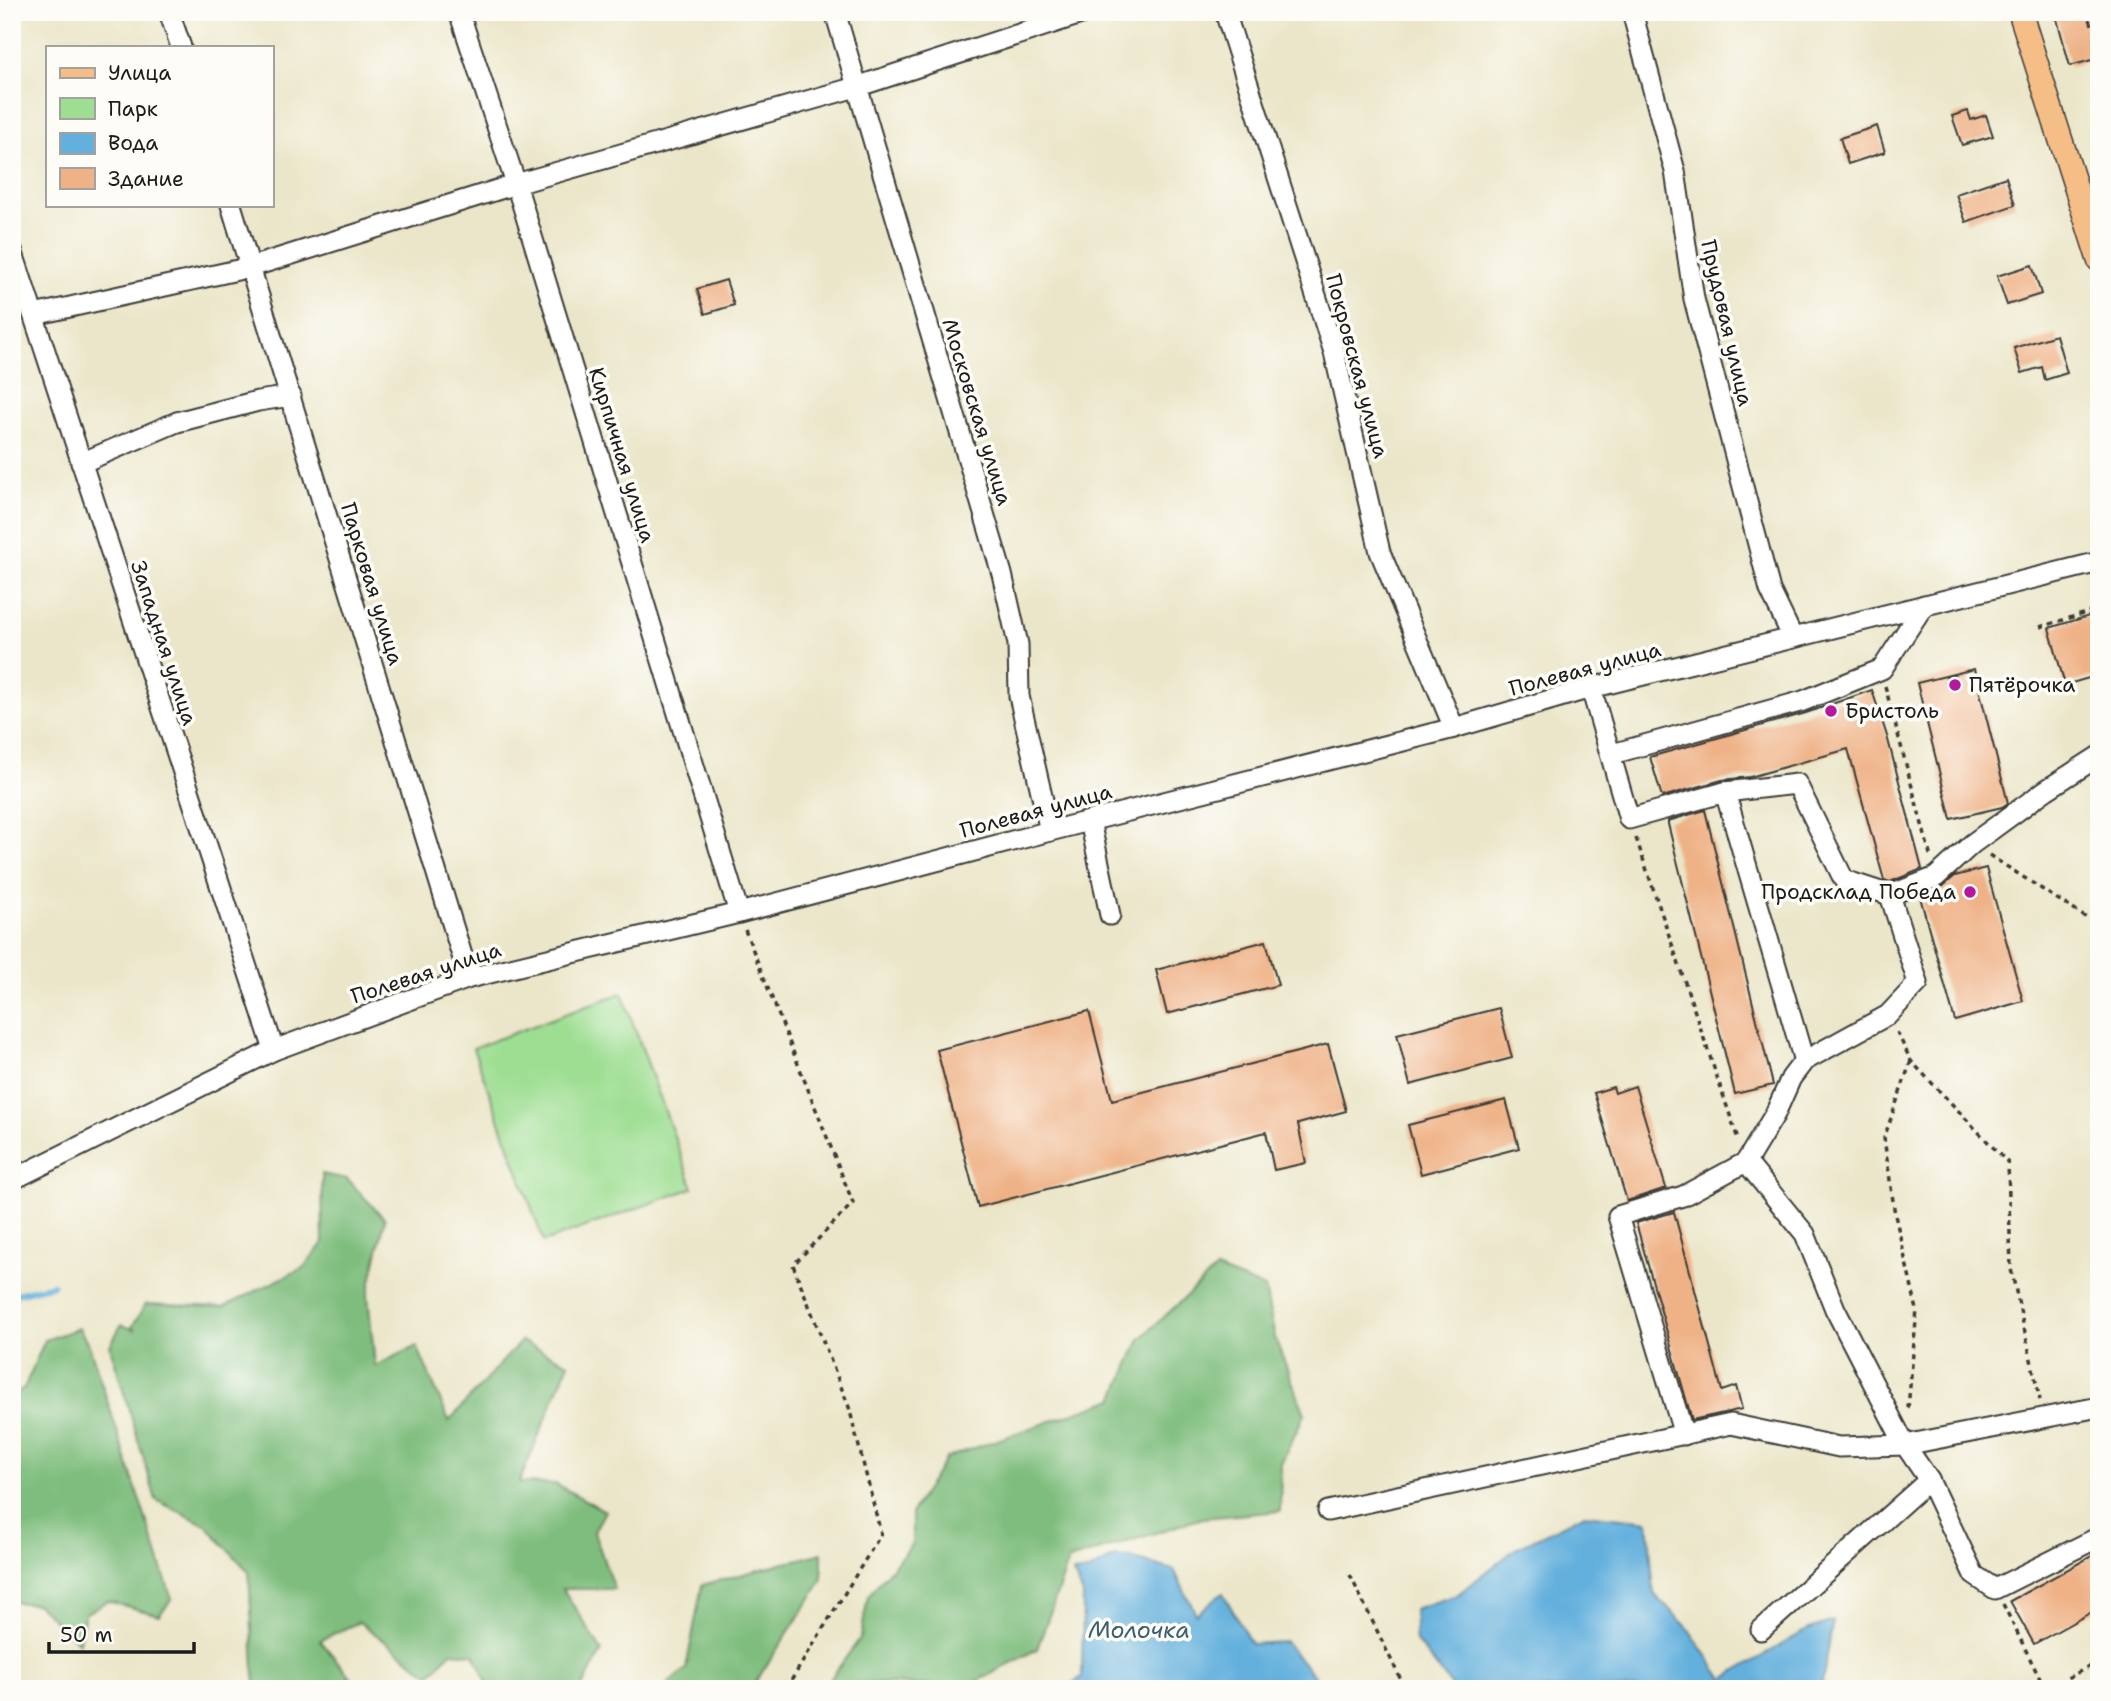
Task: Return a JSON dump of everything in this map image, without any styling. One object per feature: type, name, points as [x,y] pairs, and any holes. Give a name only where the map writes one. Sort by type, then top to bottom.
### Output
[{"type":"main road","points":[[2020,12],[2099,260]]},
{"type":"street","points":[[169,12],[181,46]]},
{"type":"street","name":"Кирпичная улица","points":[[459,12],[516,184],[739,913]]},
{"type":"street","name":"Московская улица","points":[[835,12],[1002,574],[1018,644],[1019,696],[1050,831]]},
{"type":"street","points":[[34,315],[251,267],[516,184],[856,87],[1087,12]]},
{"type":"street","name":"Покровская улица","points":[[1225,12],[1334,352],[1380,552],[1454,728]]},
{"type":"street","name":"Прудовая улица","points":[[1632,12],[1675,170],[1698,312],[1770,590],[1793,638]]},
{"type":"street","name":"Парковая улица","points":[[231,206],[469,978]]},
{"type":"street","name":"Западная улица","points":[[12,250],[274,1050]]},
{"type":"street","points":[[81,463],[177,422],[258,401],[291,396]]},
{"type":"street","name":"Полевая улица","points":[[12,1180],[274,1050],[469,978],[739,913],[1454,728],[1591,688],[2099,562]]},
{"type":"street","points":[[1612,754],[1803,701],[1882,669],[1924,605]]},
{"type":"street","points":[[1591,688],[1629,819],[1725,792],[1797,784],[1844,880],[1890,895],[1936,877],[1972,844],[2046,790],[2099,756]]},
{"type":"street","points":[[1725,792],[1804,1061]]},
{"type":"street","points":[[1090,821],[1110,915]]},
{"type":"street","points":[[1684,1435],[1618,1216],[1683,1196],[1746,1162],[1775,1114],[1791,1078],[1804,1061],[1888,1015],[1918,983],[1890,895]]},
{"type":"street","points":[[1746,1162],[1804,1234],[1835,1309],[1905,1445],[1929,1480],[1974,1575],[1995,1588],[2099,1537]]},
{"type":"street","points":[[1328,1511],[1731,1424],[1839,1447],[1905,1445],[2099,1407]]},
{"type":"street","points":[[1761,1630],[1929,1480]]},
{"type":"path","points":[[2040,626],[2099,609]]},
{"type":"path","points":[[1882,669],[1936,877]]},
{"type":"path","points":[[1629,819],[1746,1162]]},
{"type":"path","points":[[1972,844],[2099,926]]},
{"type":"path","points":[[739,913],[853,1203],[793,1265],[849,1407],[881,1534],[786,1689]]},
{"type":"path","points":[[1888,1015],[1911,1061],[2008,1163],[2011,1269],[2044,1416]]},
{"type":"path","points":[[1905,1445],[1917,1310],[1895,1215],[1884,1138],[1911,1061]]},
{"type":"path","points":[[1350,1576],[1403,1689]]},
{"type":"path","points":[[1995,1588],[2045,1689],[2099,1662]]},
{"type":"green space","points":[[622,993],[693,1188],[544,1242],[473,1048]]},
{"type":"green space","points":[[322,1174],[347,1179],[385,1219],[368,1295],[375,1366],[417,1346],[449,1421],[521,1341],[569,1363],[519,1483],[556,1484],[605,1511],[594,1532],[614,1589],[563,1589],[602,1651],[581,1689],[490,1689],[474,1654],[451,1652],[430,1675],[359,1622],[320,1640],[360,1689],[255,1689],[249,1572],[206,1525],[156,1500],[110,1346],[121,1325],[136,1330],[132,1327],[146,1304],[223,1307],[303,1268],[323,1243]]},
{"type":"green space","points":[[1216,1269],[1265,1288],[1275,1338],[1305,1414],[1281,1463],[1280,1511],[1203,1518],[1069,1560],[1037,1649],[969,1686],[845,1683],[845,1689],[823,1689],[861,1637],[868,1596],[912,1544],[912,1512],[946,1458],[1114,1399],[1140,1339]]},
{"type":"green space","points":[[79,1328],[89,1345],[172,1599],[159,1615],[107,1601],[85,1614],[79,1643],[37,1604],[12,1602],[12,1396],[24,1388],[45,1340]]},
{"type":"green space","points":[[822,1553],[822,1581],[751,1689],[662,1689],[686,1669],[702,1585]]},
{"type":"water","points":[[1585,1514],[1648,1521],[1654,1594],[1687,1627],[1723,1679],[1807,1630],[1833,1621],[1821,1689],[1454,1689],[1416,1641],[1414,1609],[1457,1595],[1518,1547]]},
{"type":"water","name":"Молочка","points":[[1115,1557],[1130,1558],[1174,1570],[1196,1614],[1223,1593],[1251,1644],[1285,1642],[1325,1689],[1063,1689],[1082,1677],[1083,1594],[1073,1573],[1087,1572]]},
{"type":"building","points":[[2055,12],[2087,12],[2091,24],[2099,22],[2099,58],[2070,66]]},
{"type":"building","points":[[1968,111],[1971,120],[1986,115],[1993,136],[1962,145],[1952,116]]},
{"type":"building","points":[[1877,126],[1885,152],[1848,164],[1840,138]]},
{"type":"building","points":[[2006,177],[2015,205],[1966,222],[1956,194]]},
{"type":"building","points":[[2032,265],[2041,294],[2007,305],[1997,276]]},
{"type":"building","points":[[726,280],[734,305],[705,314],[697,289]]},
{"type":"building","points":[[2056,335],[2067,373],[2045,380],[2042,367],[2022,373],[2014,348]]},
{"type":"building","points":[[2099,613],[2099,675],[2065,685],[2049,628]]},
{"type":"building","points":[[1974,669],[2008,803],[2002,807],[1951,819],[1917,683]]},
{"type":"building","points":[[1872,690],[1922,869],[1890,882],[1884,880],[1848,749],[1750,777],[1722,780],[1662,797],[1650,757],[1806,713]]},
{"type":"building","points":[[1705,810],[1773,1085],[1735,1094],[1668,824],[1668,821]]},
{"type":"building","points":[[1986,868],[2023,1001],[1955,1021],[1920,897],[1941,888],[1955,876]]},
{"type":"building","points":[[1266,941],[1278,985],[1167,1014],[1156,970]]},
{"type":"building","points":[[1499,1008],[1512,1058],[1410,1085],[1397,1034]]},
{"type":"building","points":[[1089,1011],[1112,1100],[1328,1044],[1346,1111],[1298,1124],[1306,1163],[1274,1170],[1266,1132],[978,1207],[937,1050]]},
{"type":"building","points":[[1635,1086],[1666,1188],[1627,1201],[1594,1093],[1613,1087],[1615,1093]]},
{"type":"building","points":[[1506,1100],[1519,1148],[1421,1174],[1408,1125]]},
{"type":"building","points":[[1674,1212],[1722,1391],[1736,1386],[1742,1409],[1692,1420],[1636,1223]]},
{"type":"building","points":[[2099,1552],[2099,1608],[2034,1644],[2010,1601]]},
{"type":"waterway","points":[[12,1295],[53,1285]]},
{"type":"place","name":"Пятёрочка","points":[[1955,685]]},
{"type":"place","name":"Бристоль","points":[[1831,711]]},
{"type":"place","name":"Продсклад Победа","points":[[1970,892]]}]
